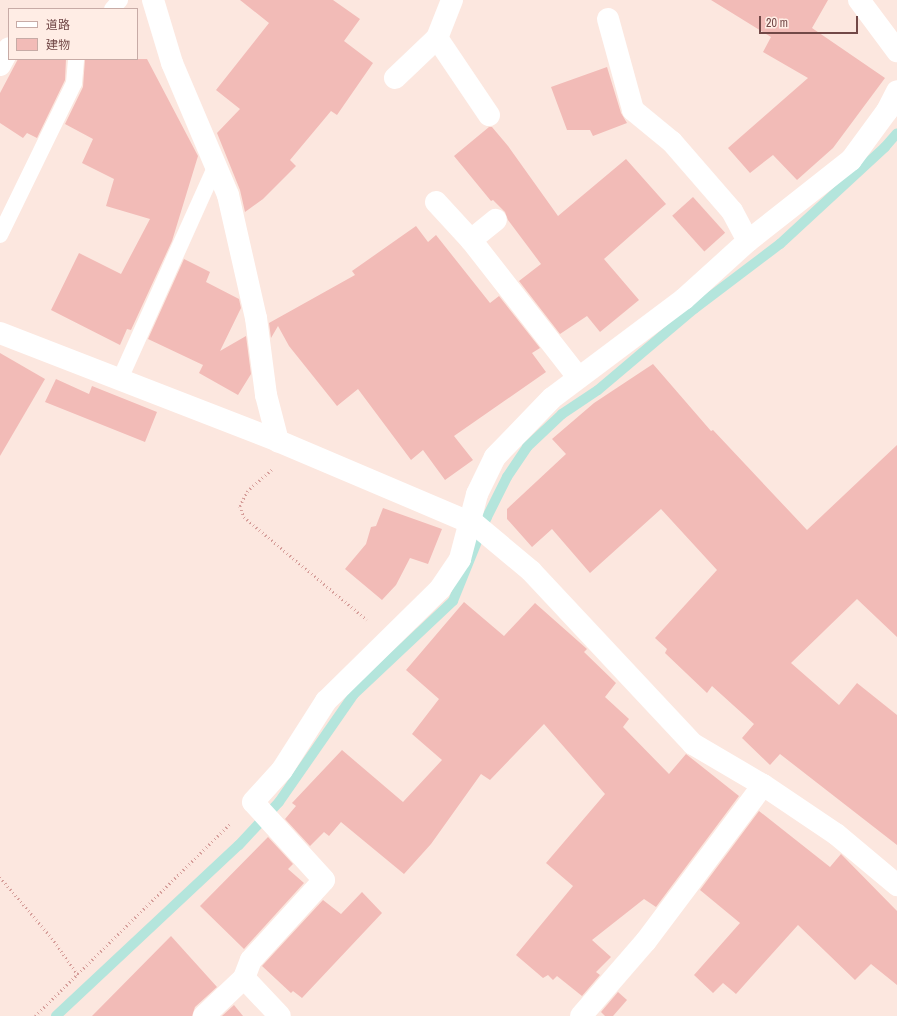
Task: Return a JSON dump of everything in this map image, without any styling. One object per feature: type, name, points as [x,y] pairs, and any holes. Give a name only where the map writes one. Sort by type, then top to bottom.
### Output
[{"type":"street","points":[[153,0],[172,62],[217,163],[228,195],[256,318],[266,395],[287,445]]},
{"type":"street","points":[[395,78],[437,38],[452,0]]},
{"type":"street","points":[[859,0],[897,51]]},
{"type":"street","points":[[608,19],[633,110],[672,142],[732,211],[748,241]]},
{"type":"street","points":[[437,38],[490,115]]},
{"type":"street","points":[[0,65],[8,50]]},
{"type":"street","points":[[204,1016],[244,978],[251,960],[324,880],[253,802],[282,770],[326,701],[440,589],[460,559],[477,494],[494,457],[552,398],[684,299],[748,241],[851,160],[892,115],[897,91]]},
{"type":"street","points":[[436,202],[471,240],[578,377]]},
{"type":"street","points":[[471,240],[496,220]]},
{"type":"street","points":[[0,333],[287,445],[469,521],[497,540],[530,571],[693,744],[763,785],[836,834],[897,885]]},
{"type":"street","points":[[581,1016],[646,941],[763,785]]},
{"type":"street","points":[[244,978],[280,1016]]},
{"type":"lane","points":[[113,8],[120,0]]},
{"type":"lane","points":[[0,235],[74,83],[76,60]]},
{"type":"lane","points":[[120,379],[217,163]]},
{"type":"path","points":[[287,445],[248,491],[240,506],[244,517],[388,639]]},
{"type":"path","points":[[35,1016],[253,802]]},
{"type":"path","points":[[0,877],[52,938],[78,974]]},
{"type":"building","points":[[240,0],[333,0],[360,19],[344,41],[373,63],[337,115],[331,111],[290,160],[296,166],[263,199],[245,212],[240,190],[217,133],[240,109],[216,90],[269,23]]},
{"type":"building","points":[[711,0],[828,0],[812,28],[885,78],[833,148],[797,180],[773,155],[750,173],[728,148],[808,78],[763,52],[771,37]]},
{"type":"building","points":[[147,59],[198,156],[172,241],[131,330],[127,329],[120,345],[51,310],[79,253],[121,274],[150,219],[106,206],[114,179],[82,163],[93,139],[65,124],[83,87],[85,60]]},
{"type":"building","points":[[17,60],[66,60],[65,80],[37,138],[27,133],[23,138],[0,123],[0,93]]},
{"type":"building","points":[[607,67],[621,113],[627,123],[593,136],[590,130],[567,130],[551,87]]},
{"type":"building","points":[[489,127],[492,127],[508,146],[558,216],[626,159],[666,204],[604,259],[639,300],[600,332],[587,316],[560,334],[519,281],[541,264],[508,220],[505,212],[493,200],[491,201],[454,156]]},
{"type":"building","points":[[693,197],[725,233],[704,251],[672,216]]},
{"type":"building","points":[[416,226],[428,242],[436,235],[490,303],[499,296],[540,348],[532,353],[546,372],[454,436],[473,460],[445,480],[423,450],[411,460],[358,389],[337,406],[289,346],[278,326],[271,338],[269,323],[355,275],[352,271]]},
{"type":"building","points":[[184,259],[210,272],[206,282],[239,299],[241,308],[220,351],[246,336],[251,374],[238,395],[199,373],[203,365],[148,339]]},
{"type":"building","points":[[0,353],[45,379],[0,456]]},
{"type":"building","points":[[653,364],[711,431],[713,430],[807,530],[897,445],[897,637],[857,599],[791,663],[839,705],[857,683],[897,715],[897,845],[780,754],[770,765],[742,738],[754,724],[712,686],[707,693],[665,653],[667,649],[655,638],[717,570],[661,509],[590,573],[552,529],[532,547],[507,519],[507,509],[566,454],[552,439],[594,403]]},
{"type":"building","points":[[56,379],[89,394],[92,386],[157,412],[145,442],[45,402]]},
{"type":"building","points":[[383,508],[442,529],[428,564],[410,558],[396,585],[382,600],[345,569],[366,544],[371,527],[376,526]]},
{"type":"building","points":[[464,602],[504,636],[535,603],[587,649],[584,652],[616,683],[605,697],[629,719],[623,727],[669,774],[686,754],[739,796],[656,907],[644,899],[592,940],[611,957],[596,972],[600,975],[582,996],[557,976],[553,980],[548,975],[543,978],[516,955],[573,886],[546,863],[605,794],[544,724],[490,780],[481,774],[431,844],[404,874],[341,822],[329,836],[324,832],[310,846],[285,819],[296,806],[292,803],[342,750],[403,802],[442,760],[412,734],[439,699],[406,670]]},
{"type":"building","points":[[759,811],[830,867],[841,854],[897,911],[897,985],[871,964],[855,980],[798,925],[736,994],[723,983],[713,993],[694,975],[740,923],[700,890]]},
{"type":"building","points":[[268,837],[293,864],[288,869],[304,883],[244,949],[200,906]]},
{"type":"building","points":[[362,892],[382,913],[302,998],[293,991],[291,993],[262,966],[323,900],[341,914]]},
{"type":"building","points":[[171,936],[217,987],[195,1007],[192,1016],[92,1016]]},
{"type":"building","points":[[618,992],[627,1000],[613,1016],[605,1016],[601,1012]]},
{"type":"building","points":[[234,1005],[243,1016],[222,1016]]},
{"type":"waterway","points":[[56,1016],[239,845],[279,802],[354,694],[453,601],[487,517],[507,477],[527,447],[562,414],[598,390],[694,309],[780,244],[885,147],[897,133]]}]
